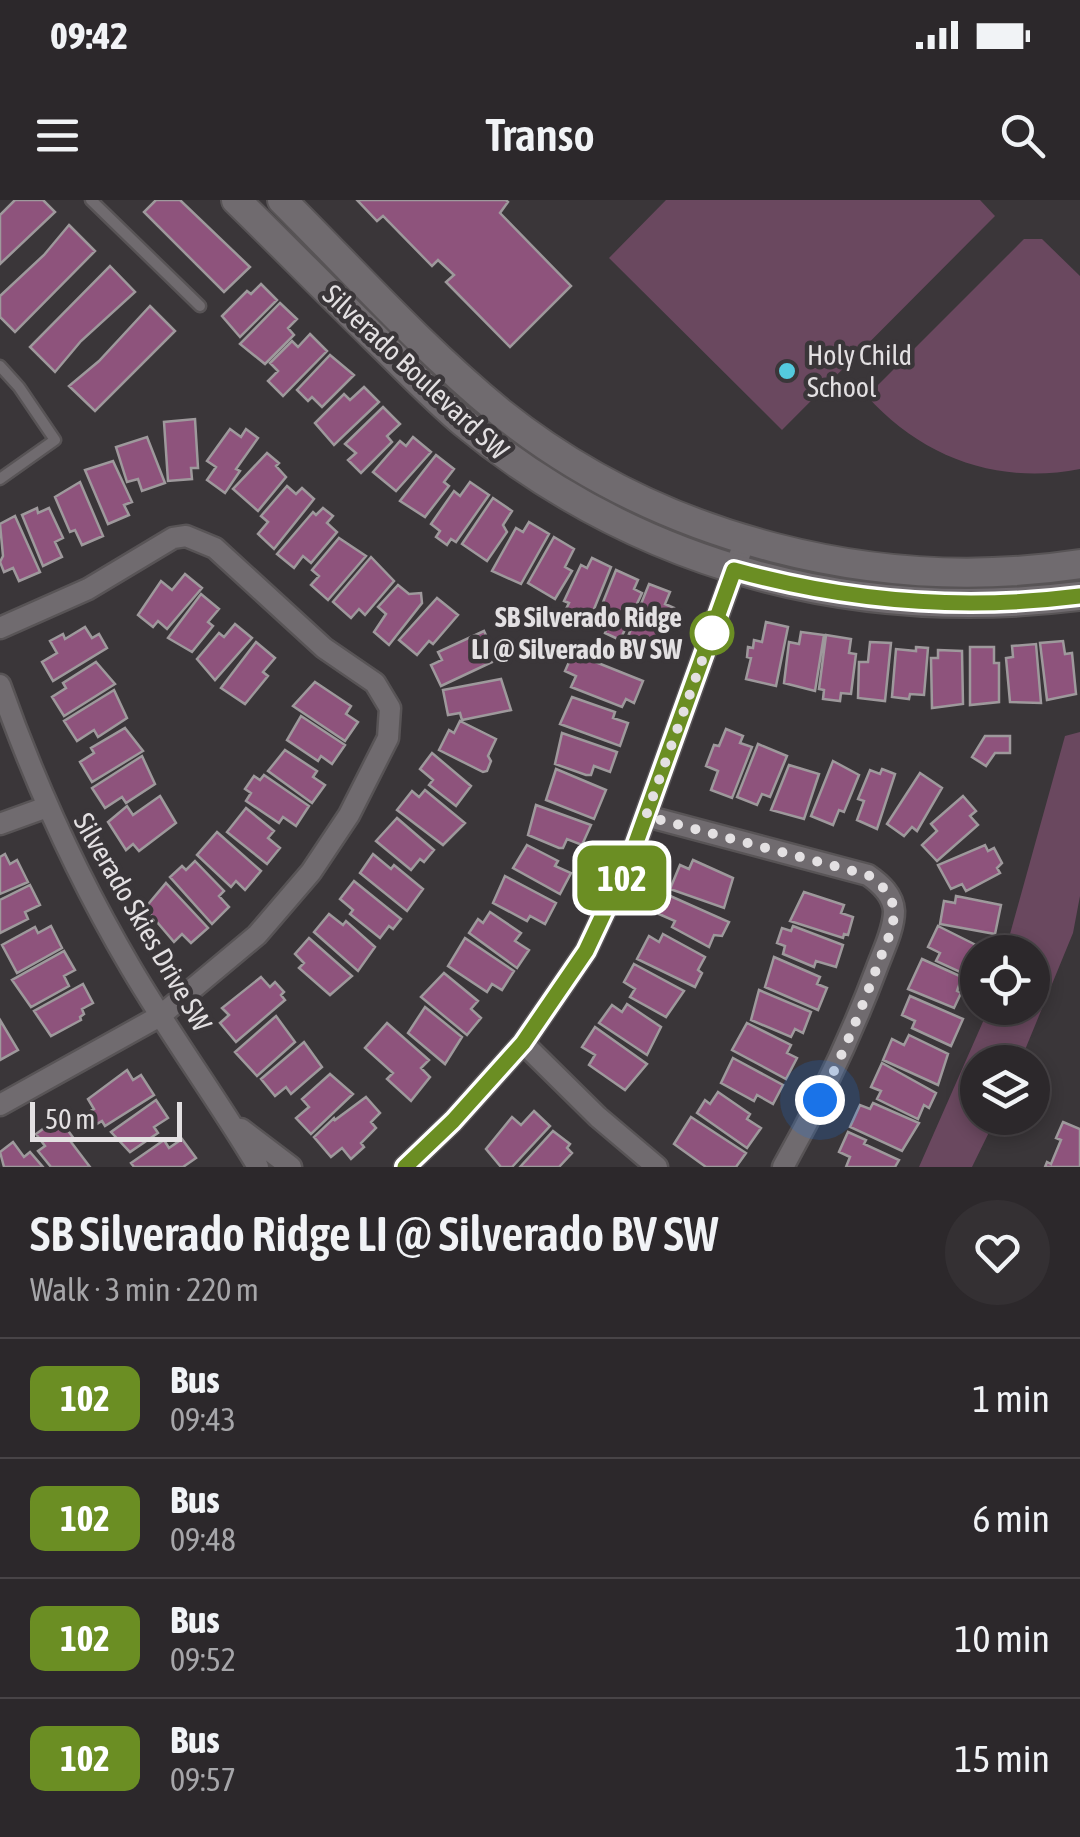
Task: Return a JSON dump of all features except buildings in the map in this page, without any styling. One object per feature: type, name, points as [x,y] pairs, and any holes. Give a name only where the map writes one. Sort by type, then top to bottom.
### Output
[{"type":"street","name":"Silverado Boulevard SW","points":[[236,200],[426,389],[514,462],[623,526],[734,570],[863,598],[940,604],[1032,602],[1080,596]]},
{"type":"street","name":"Silverado Boulevard SW","points":[[282,200],[460,377],[502,413],[588,471],[627,492],[745,540],[867,566],[948,573],[1080,564]]},
{"type":"street","points":[[0,628],[88,589],[172,538],[186,536],[215,548],[324,648],[375,683],[390,708],[388,738],[367,784],[312,872],[257,936],[160,1016],[0,1105]]},
{"type":"street","points":[[405,1167],[453,1121],[523,1043],[586,951],[619,885],[646,816],[745,540]]},
{"type":"street","name":"Silverado Skies Drive SW","points":[[0,685],[47,807],[87,890],[160,1016],[258,1167]]},
{"type":"street","points":[[0,824],[47,807]]},
{"type":"street","points":[[646,816],[868,875],[880,883],[893,905],[887,940],[848,1044],[783,1167]]},
{"type":"street","points":[[523,1043],[598,1117],[657,1167]]},
{"type":"street","name":"Silverado Skies Drive SW","points":[[231,1122],[291,1167]]},
{"type":"lane","points":[[91,200],[200,306]]},
{"type":"lane","points":[[0,366],[20,386],[55,440],[0,480]]},
{"type":"shaded area","points":[[666,200],[980,200],[995,216],[782,430],[609,258]]},
{"type":"shaded area","points":[[1024,239],[1042,239],[1080,276],[1080,469],[1020,473],[964,462],[912,436],[867,396]]},
{"type":"shaded area","points":[[1080,732],[1080,896],[1073,933],[1050,989],[1050,935],[1010,935],[1065,736]]},
{"type":"shaded area","points":[[982,1025],[1035,1025],[1027,1045],[973,1045]]},
{"type":"shaded area","points":[[960,1074],[960,1135],[988,1135],[972,1167],[919,1167]]},
{"type":"bus line","name":"102","points":[[405,1167],[453,1121],[523,1043],[586,951],[633,851],[734,570],[834,594],[940,604],[1032,602],[1080,596]]},
{"type":"place","name":"Holy Child School","points":[[787,371]]},
{"type":"place","name":"SB Silverado Ridge LI @ Silverado BV SW","points":[[712,633]]},
{"type":"route","points":[[712,633],[713,630],[646,816],[868,875],[880,883],[893,905],[887,940],[848,1044],[820,1100]]}]
